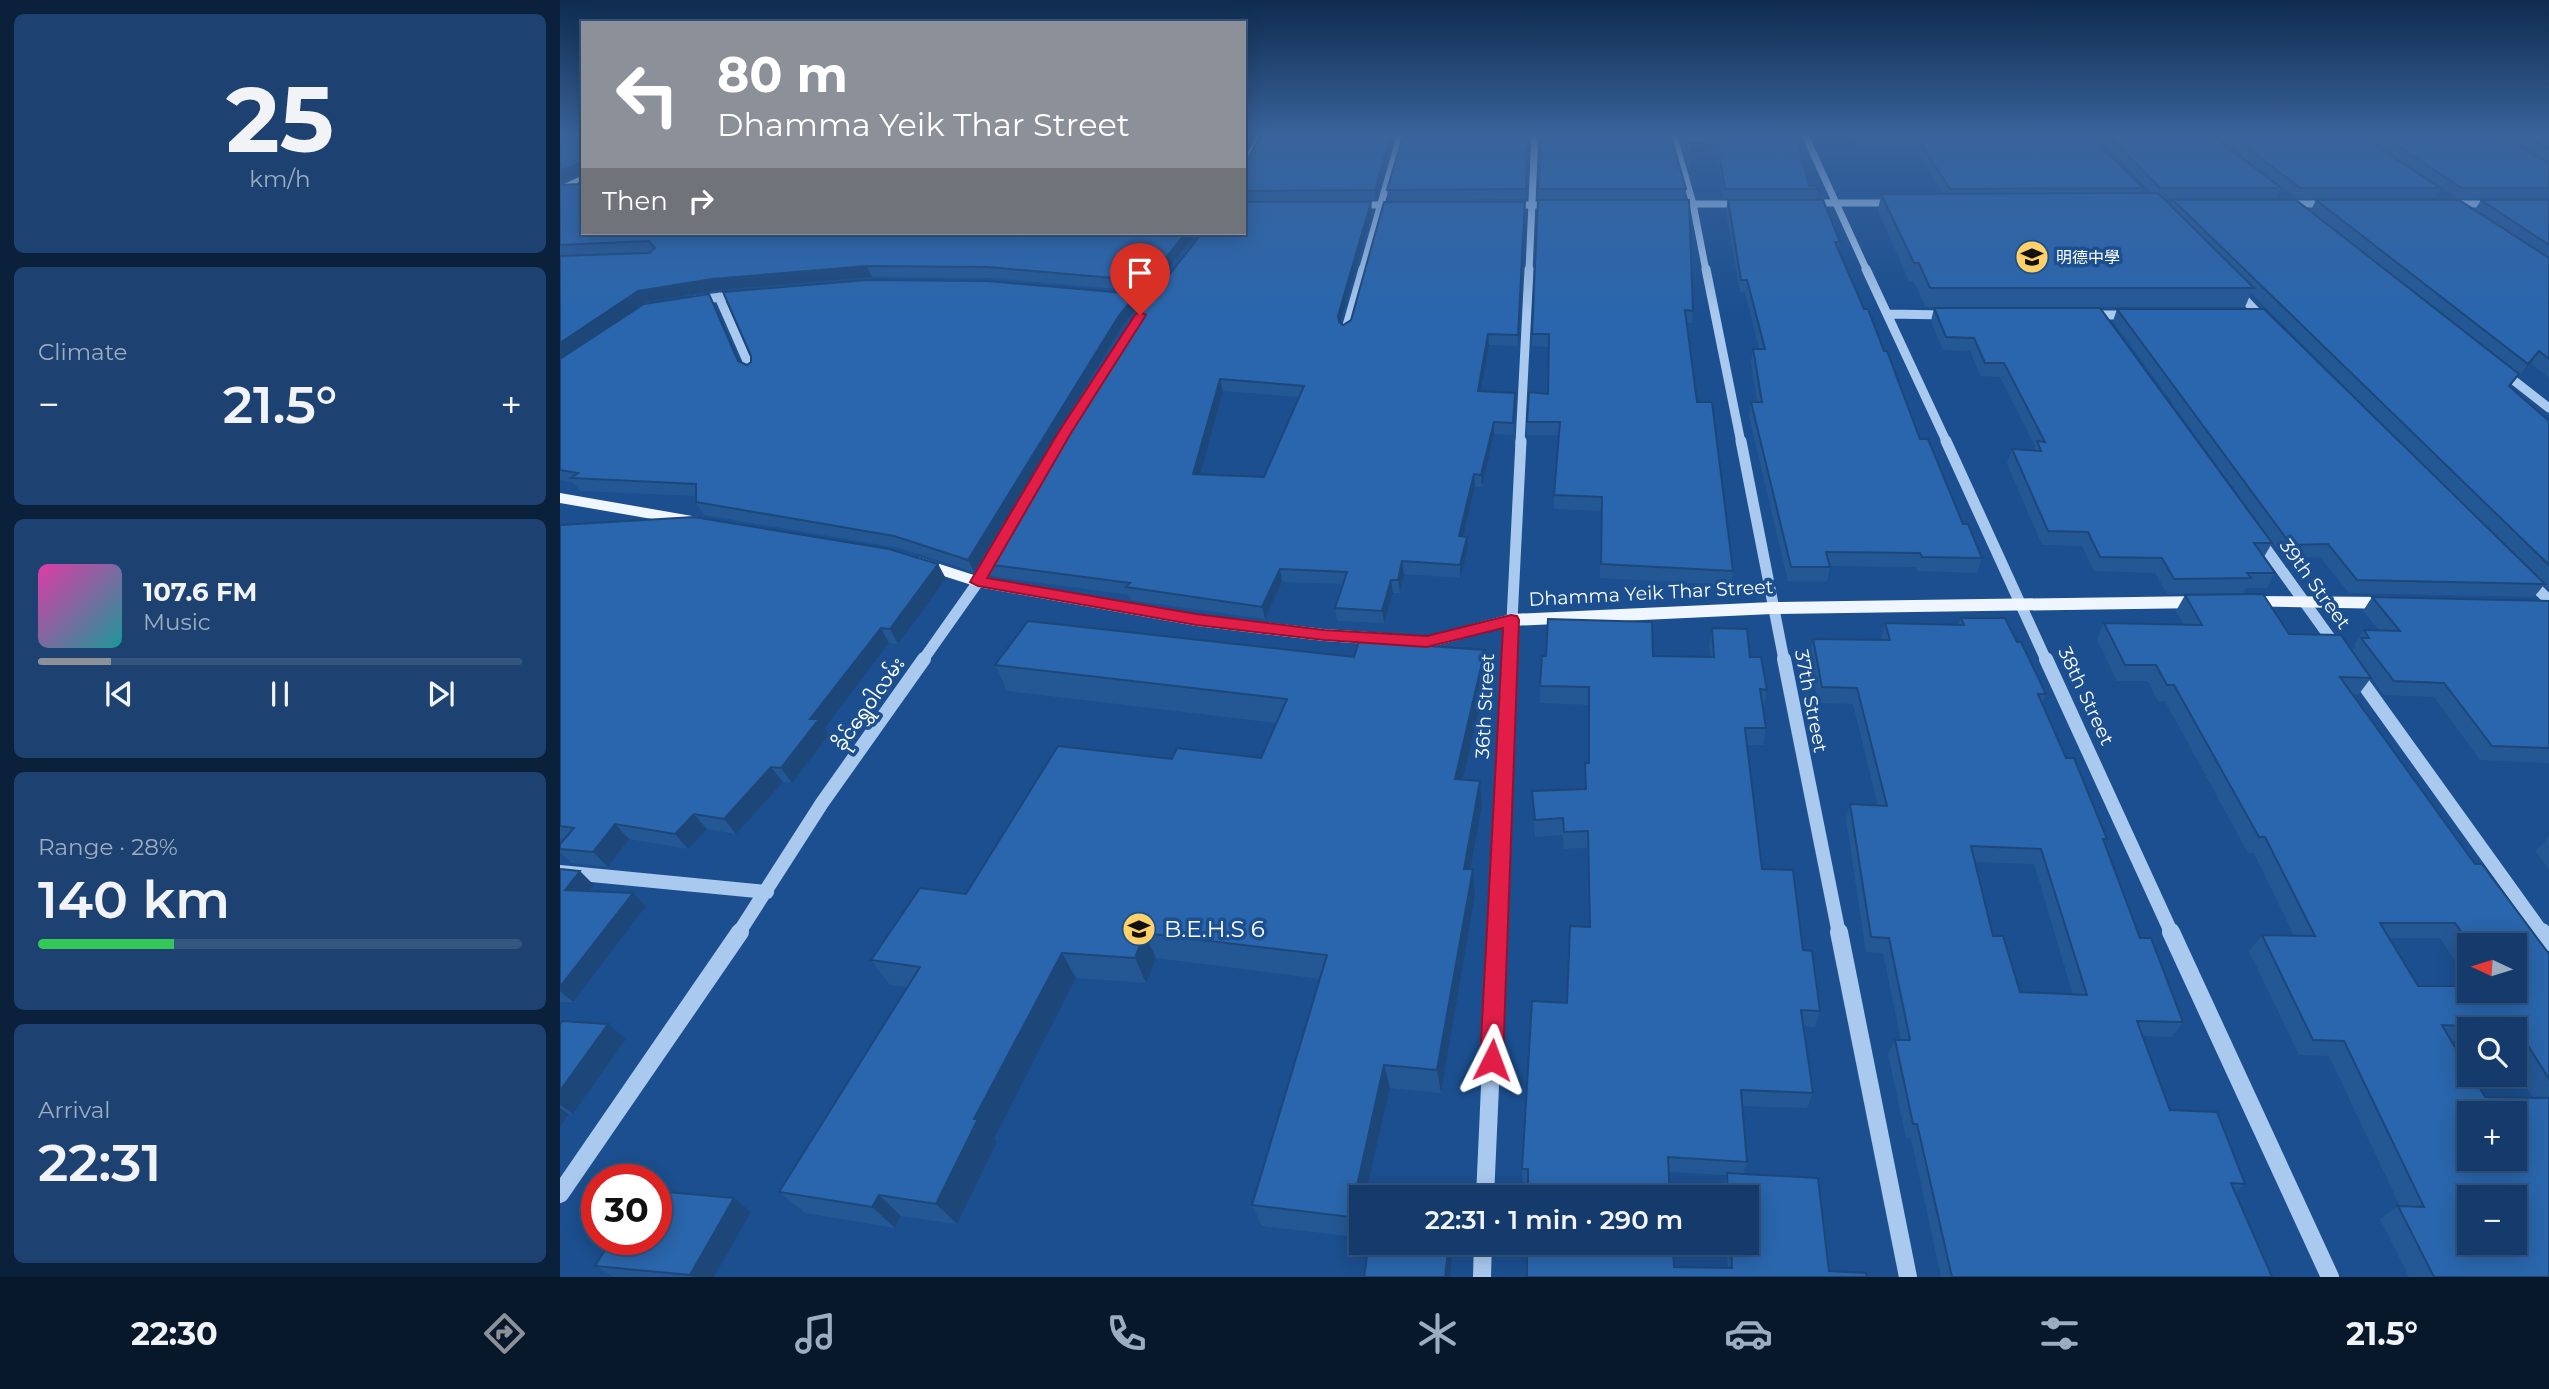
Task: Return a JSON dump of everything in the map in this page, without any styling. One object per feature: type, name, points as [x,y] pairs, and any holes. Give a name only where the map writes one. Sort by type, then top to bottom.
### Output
[{"type":"main road","points":[[560,498],[709,524]]},
{"type":"main road","name":"Dhamma Yeik Thar Street","points":[[900,556],[978,582],[1196,620],[1324,635],[1427,642],[1511,620],[1772,608],[2304,601],[2413,603]]},
{"type":"street","points":[[1346,329],[1384,193]]},
{"type":"street","name":"36th Street","points":[[1486,1185],[1533,193]]},
{"type":"street","name":"37th Street","points":[[1690,193],[1908,1277]]},
{"type":"street","name":"38th Street","points":[[1832,193],[2330,1277]]},
{"type":"street","points":[[2277,199],[2300,212]]},
{"type":"street","points":[[2441,200],[2454,204],[2508,204]]},
{"type":"street","points":[[1798,204],[1899,203]]},
{"type":"street","points":[[1666,204],[1759,204]]},
{"type":"street","points":[[2290,204],[2344,204]]},
{"type":"street","points":[[2454,204],[2464,211]]},
{"type":"street","points":[[1340,205],[1409,205]]},
{"type":"street","points":[[1504,205],[1559,205]]},
{"type":"street","points":[[2225,278],[2268,324]]},
{"type":"street","points":[[684,301],[744,295]]},
{"type":"street","points":[[1113,295],[1153,299]]},
{"type":"street","points":[[719,297],[751,370]]},
{"type":"street","points":[[1887,314],[1954,315]]},
{"type":"street","points":[[2245,314],[2259,314]]},
{"type":"street","points":[[2108,326],[2094,315],[2140,315]]},
{"type":"street","points":[[2495,366],[2549,408]]},
{"type":"street","name":"39th Street","points":[[2249,524],[2343,656]]},
{"type":"street","name":"ခိုင်ရွှေဝါလမ်း","points":[[560,1194],[767,892],[822,803],[978,582],[1004,536]]},
{"type":"street","points":[[2520,572],[2544,604]]},
{"type":"street","points":[[2351,667],[2549,942]]},
{"type":"street","points":[[560,872],[767,892]]},
{"type":"street","points":[[1482,1277],[1483,1255]]},
{"type":"building","points":[[560,193],[581,193],[581,235],[1184,235],[1147,281],[988,267],[867,266],[712,279],[638,291],[560,343],[560,256],[649,253],[655,248],[649,241],[560,245]]},
{"type":"building","name":"明德中學","points":[[2158,193],[2254,288],[1930,288],[1919,263],[1914,263],[1881,194]]},
{"type":"building","points":[[1538,200],[1689,200],[1693,311],[1685,310],[1697,402],[1712,402],[1733,571],[1601,564],[1602,497],[1554,495],[1560,422],[1527,422],[1529,392],[1548,394],[1549,334],[1532,334]]},
{"type":"building","points":[[1728,200],[1823,200],[1840,242],[1835,242],[1864,309],[1868,309],[1884,351],[1887,351],[1920,439],[1928,439],[1963,524],[1968,524],[1982,558],[1922,557],[1920,553],[1826,552],[1830,567],[1791,567],[1751,402],[1762,402],[1753,349],[1765,349],[1747,280],[1741,280]]},
{"type":"building","points":[[2173,200],[2296,200],[2519,374],[2509,386],[2549,421],[2549,565]]},
{"type":"building","points":[[2316,200],[2459,200],[2549,258],[2549,359],[2539,351],[2528,364]]},
{"type":"building","points":[[2481,200],[2549,200],[2549,245]]},
{"type":"building","points":[[1246,202],[1371,202],[1338,316],[1343,325],[1351,320],[1384,202],[1525,202],[1518,335],[1488,334],[1478,391],[1515,393],[1513,423],[1494,422],[1481,475],[1474,474],[1459,536],[1467,537],[1460,565],[1402,561],[1398,580],[1391,580],[1382,611],[1335,608],[1347,572],[1280,569],[1262,607],[1126,587],[1130,583],[985,564],[1130,325],[1200,235],[1246,235]],"holes":[[[1220,379],[1304,386],[1264,477],[1193,474]]]},
{"type":"building","points":[[867,280],[987,281],[1136,294],[1118,317],[968,560],[894,536],[696,502],[696,484],[571,478],[578,473],[560,470],[560,359],[644,304],[709,294],[738,361],[747,365],[751,362],[751,356],[723,292]]},
{"type":"building","points":[[1934,308],[2100,308],[2272,543],[2254,543],[2275,573],[2247,573],[2251,578],[2174,579],[2162,558],[2100,557],[2088,532],[2048,531],[2012,449],[2041,451],[2037,441],[2045,442],[2004,363],[1985,363],[1974,338],[1946,337]]},
{"type":"building","points":[[2117,309],[2264,309],[2545,584],[2357,580],[2328,544],[2291,545]]},
{"type":"building","points":[[694,517],[889,549],[938,564],[890,629],[881,628],[810,719],[819,719],[781,768],[771,767],[724,819],[694,814],[675,834],[615,824],[593,852],[560,849],[560,844],[574,828],[560,826],[560,525]]},
{"type":"building","points":[[2263,594],[2289,634],[2341,635],[2371,678],[2340,677],[2475,864],[2482,864],[2549,954],[2549,1079],[2527,1044],[2527,1017],[2457,1017],[2457,1026],[2442,1025],[2457,1051],[2457,1087],[2479,1087],[2485,1097],[2549,1098],[2549,1277],[2434,1277],[2398,1206],[2424,1207],[2344,1041],[2313,1040],[2262,935],[2315,936],[2265,837],[2259,837],[2174,685],[2167,685],[2156,665],[2125,665],[2104,623],[2202,625],[2185,595]]},
{"type":"building","points":[[2372,597],[2549,601],[2549,748],[2492,746],[2444,683],[2394,681],[2361,638],[2369,638],[2364,630],[2400,631]]},
{"type":"building","points":[[1961,618],[2005,618],[2017,642],[2021,642],[2046,694],[2038,694],[2066,758],[2074,758],[2107,839],[2103,839],[2140,938],[2151,938],[2183,1022],[2137,1021],[2170,1110],[2217,1112],[2245,1184],[2231,1183],[2272,1277],[1952,1277],[1917,1124],[1913,1124],[1895,1040],[1910,1040],[1889,938],[1871,937],[1850,804],[1887,806],[1857,688],[1822,687],[1813,639],[1890,640],[1885,623],[1964,625]],"holes":[[[1971,846],[2041,849],[2087,995],[2020,992],[2003,936],[1993,936]]]},
{"type":"building","points":[[1548,619],[1652,622],[1653,656],[1714,657],[1712,628],[1747,629],[1750,657],[1761,657],[1767,690],[1760,689],[1766,728],[1745,728],[1762,869],[1793,870],[1803,950],[1812,951],[1820,1011],[1801,1010],[1813,1093],[1741,1090],[1747,1162],[1668,1157],[1669,1185],[1528,1185],[1528,1169],[1522,1169],[1532,1001],[1567,1003],[1570,926],[1590,927],[1588,831],[1564,832],[1563,818],[1535,820],[1532,791],[1586,789],[1585,763],[1589,763],[1589,687],[1540,686],[1542,656],[1546,656]]},
{"type":"building","points":[[1028,621],[1354,657],[1359,641],[1485,650],[1455,779],[1480,781],[1464,869],[1473,869],[1437,1070],[1384,1065],[1357,1185],[1349,1185],[1349,1217],[1252,1205],[1327,955],[1144,933],[1135,958],[1062,953],[974,1119],[978,1119],[936,1204],[879,1195],[872,1207],[779,1192],[920,967],[871,960],[920,888],[966,894],[1058,746],[1172,759],[1177,748],[1261,758],[1287,699],[995,665]]},
{"type":"building","points":[[560,869],[580,871],[565,890],[633,893],[560,987]]},
{"type":"building","points":[[562,1021],[608,1024],[560,1091],[560,1025]]},
{"type":"building","points":[[1727,1173],[1818,1178],[1829,1271],[1866,1273],[1867,1277],[1527,1277],[1527,1255],[1674,1255],[1674,1267],[1732,1268],[1732,1255],[1759,1255],[1759,1185],[1728,1185]]},
{"type":"building","points":[[672,1192],[734,1198],[690,1275],[595,1266],[602,1255],[672,1255]]},
{"type":"building","points":[[1367,1255],[1448,1255],[1445,1277],[1364,1277]]},
{"type":"place","name":"明德中學","points":[[2032,257]]},
{"type":"place","name":"B.E.H.S 6","points":[[1139,929]]},
{"type":"route","points":[[1140,315],[1065,433],[978,582],[1196,620],[1324,635],[1427,642],[1511,620],[1492,1060]]}]
